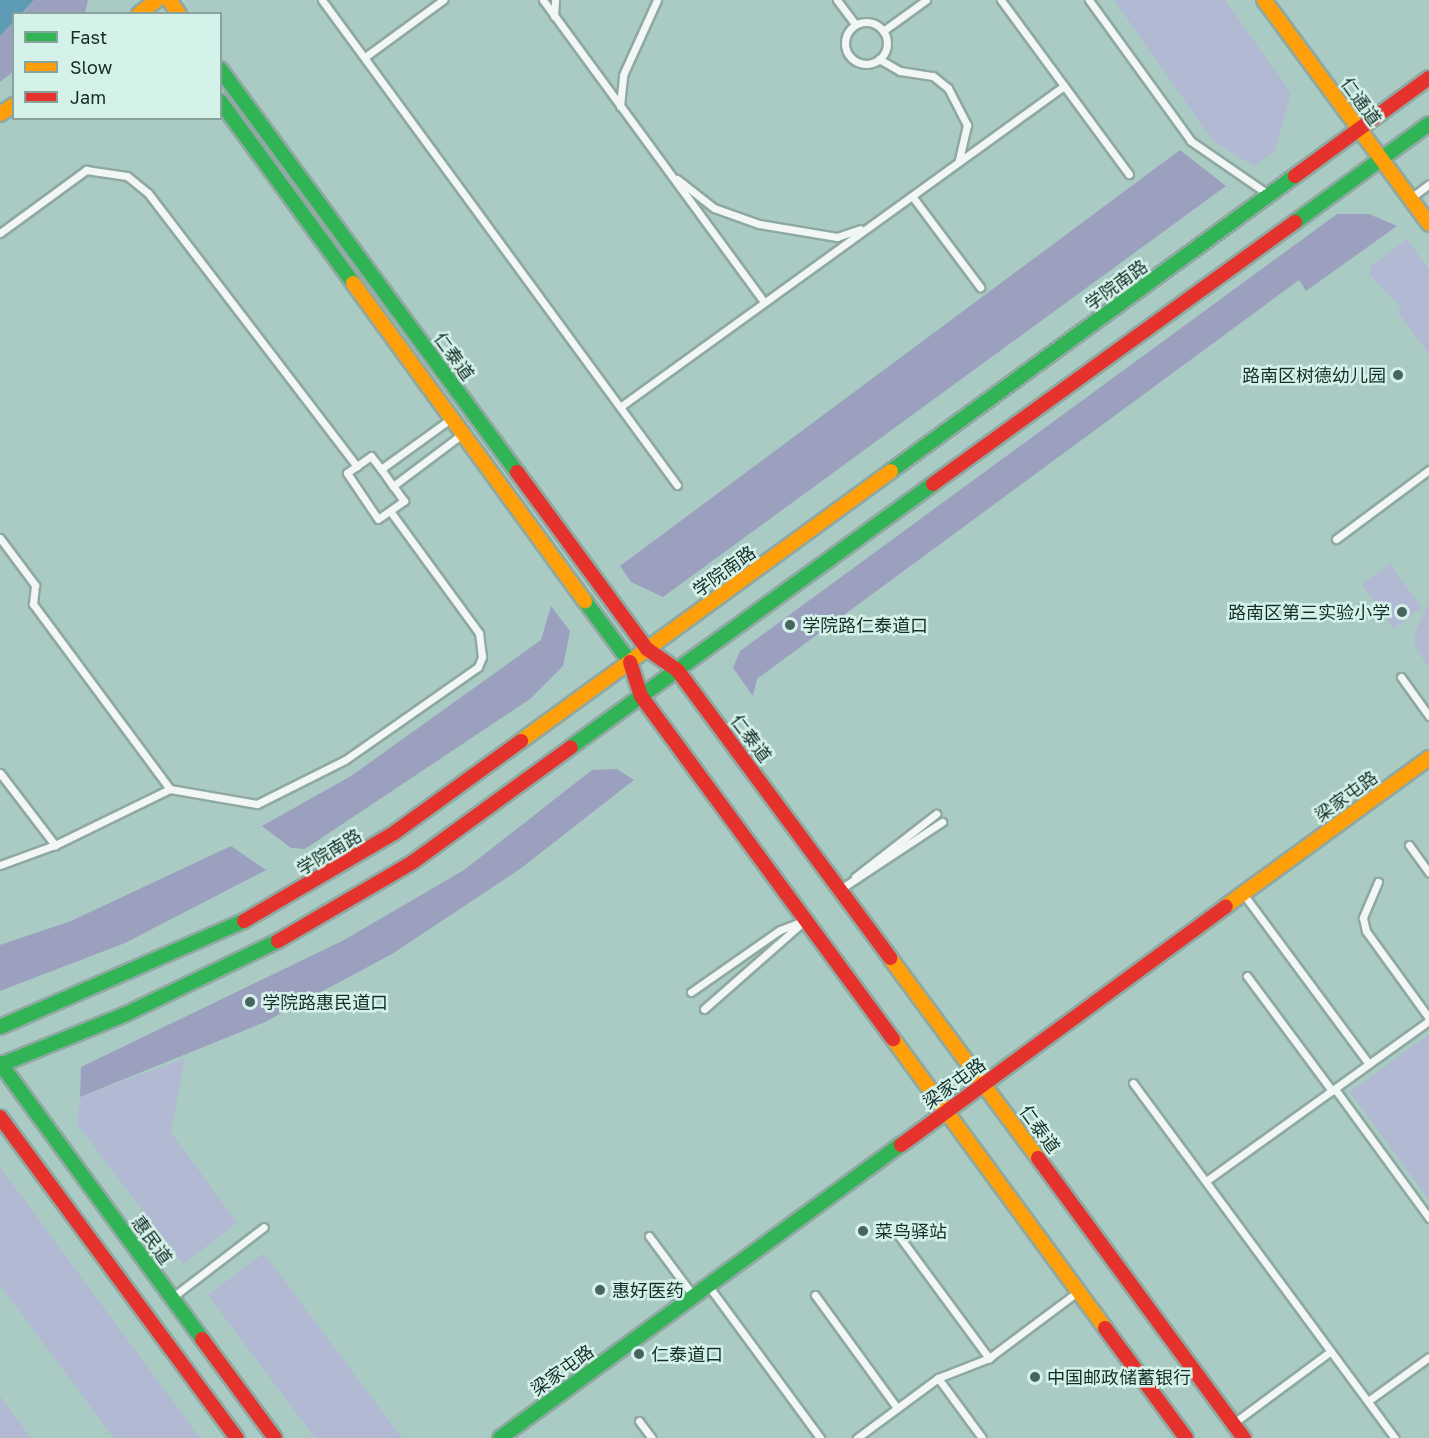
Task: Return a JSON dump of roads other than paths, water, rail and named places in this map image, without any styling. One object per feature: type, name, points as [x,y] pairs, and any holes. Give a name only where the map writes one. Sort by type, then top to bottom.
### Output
[{"type":"main road","name":"仁通道","points":[[1264,0],[1429,224]]},
{"type":"main road","name":"仁泰道","points":[[222,72],[647,649],[678,671],[842,888],[1244,1438]]},
{"type":"main road","name":"学院南路","points":[[0,1027],[194,945],[350,861],[630,662],[1429,78]]},
{"type":"main road","points":[[222,104],[630,662],[641,696],[1186,1438]]},
{"type":"main road","points":[[0,1064],[126,1014],[264,949],[362,893],[678,671],[1429,123]]},
{"type":"main road","name":"梁家屯路","points":[[500,1438],[1429,758]]},
{"type":"main road","name":"惠民道","points":[[0,1064],[275,1438]]},
{"type":"main road","points":[[0,1117],[237,1438]]},
{"type":"lane","points":[[322,0],[677,485]]},
{"type":"lane","points":[[365,57],[443,0]]},
{"type":"lane","points":[[543,0],[764,302]]},
{"type":"lane","points":[[554,16],[555,0]]},
{"type":"lane","points":[[620,106],[623,75],[657,0]]},
{"type":"lane","points":[[837,0],[855,24]]},
{"type":"lane","points":[[883,31],[926,0]]},
{"type":"lane","points":[[1001,0],[1129,174]]},
{"type":"lane","points":[[1089,0],[1191,141],[1270,196]]},
{"type":"lane","points":[[879,59],[886,47],[883,31],[868,21],[855,24],[844,41],[848,55],[859,63],[879,59],[900,71],[933,76],[948,88],[967,126],[958,162]]},
{"type":"lane","points":[[620,406],[1064,86]]},
{"type":"lane","points":[[0,233],[86,170],[127,176],[147,193],[357,466]]},
{"type":"lane","points":[[669,174],[714,208],[759,224],[837,237],[869,227]]},
{"type":"lane","points":[[1410,199],[1429,184]]},
{"type":"lane","points":[[912,196],[980,287]]},
{"type":"lane","points":[[381,469],[452,417]]},
{"type":"lane","points":[[393,486],[464,434]]},
{"type":"lane","points":[[371,456],[404,501],[378,519],[347,473],[357,466],[371,456]]},
{"type":"lane","points":[[1336,539],[1429,470]]},
{"type":"lane","points":[[0,865],[55,846],[170,789],[257,804],[297,789],[478,667],[483,657],[479,633],[390,511]]},
{"type":"lane","points":[[0,537],[35,585],[33,604],[170,789]]},
{"type":"lane","points":[[1401,677],[1429,716]]},
{"type":"lane","points":[[0,773],[55,846]]},
{"type":"lane","points":[[842,888],[936,814]]},
{"type":"lane","points":[[842,888],[942,822]]},
{"type":"lane","points":[[1409,845],[1429,873]]},
{"type":"lane","points":[[1206,1181],[1429,1020],[1366,931],[1363,918],[1378,882]]},
{"type":"lane","points":[[1243,894],[1369,1064]]},
{"type":"lane","points":[[691,992],[780,930],[805,920]]},
{"type":"lane","points":[[704,1009],[788,941],[805,920]]},
{"type":"lane","points":[[1247,976],[1429,1218]]},
{"type":"lane","points":[[1133,1083],[1395,1438]]},
{"type":"lane","points":[[172,1298],[264,1227]]},
{"type":"lane","points":[[649,1236],[694,1296]]},
{"type":"lane","points":[[899,1236],[989,1359]]},
{"type":"lane","points":[[708,1285],[820,1438]]},
{"type":"lane","points":[[857,1438],[938,1378],[989,1359],[1078,1292]]},
{"type":"lane","points":[[815,1295],[897,1408]]},
{"type":"lane","points":[[1233,1424],[1331,1351]]},
{"type":"lane","points":[[1368,1401],[1429,1357]]},
{"type":"lane","points":[[938,1378],[982,1438]]},
{"type":"lane","points":[[639,1421],[652,1438]]},
{"type":"place","name":"路南区树德幼儿园","points":[[1398,375]]},
{"type":"place","name":"路南区第三实验小学","points":[[1402,612]]},
{"type":"place","name":"学院路仁泰道口","points":[[790,625]]},
{"type":"place","name":"学院路惠民道口","points":[[250,1002]]},
{"type":"place","name":"菜鸟驿站","points":[[863,1231]]},
{"type":"place","name":"惠好医药","points":[[600,1290]]},
{"type":"place","name":"仁泰道口","points":[[639,1354]]},
{"type":"place","name":"中国邮政储蓄银行","points":[[1035,1377]]}]
